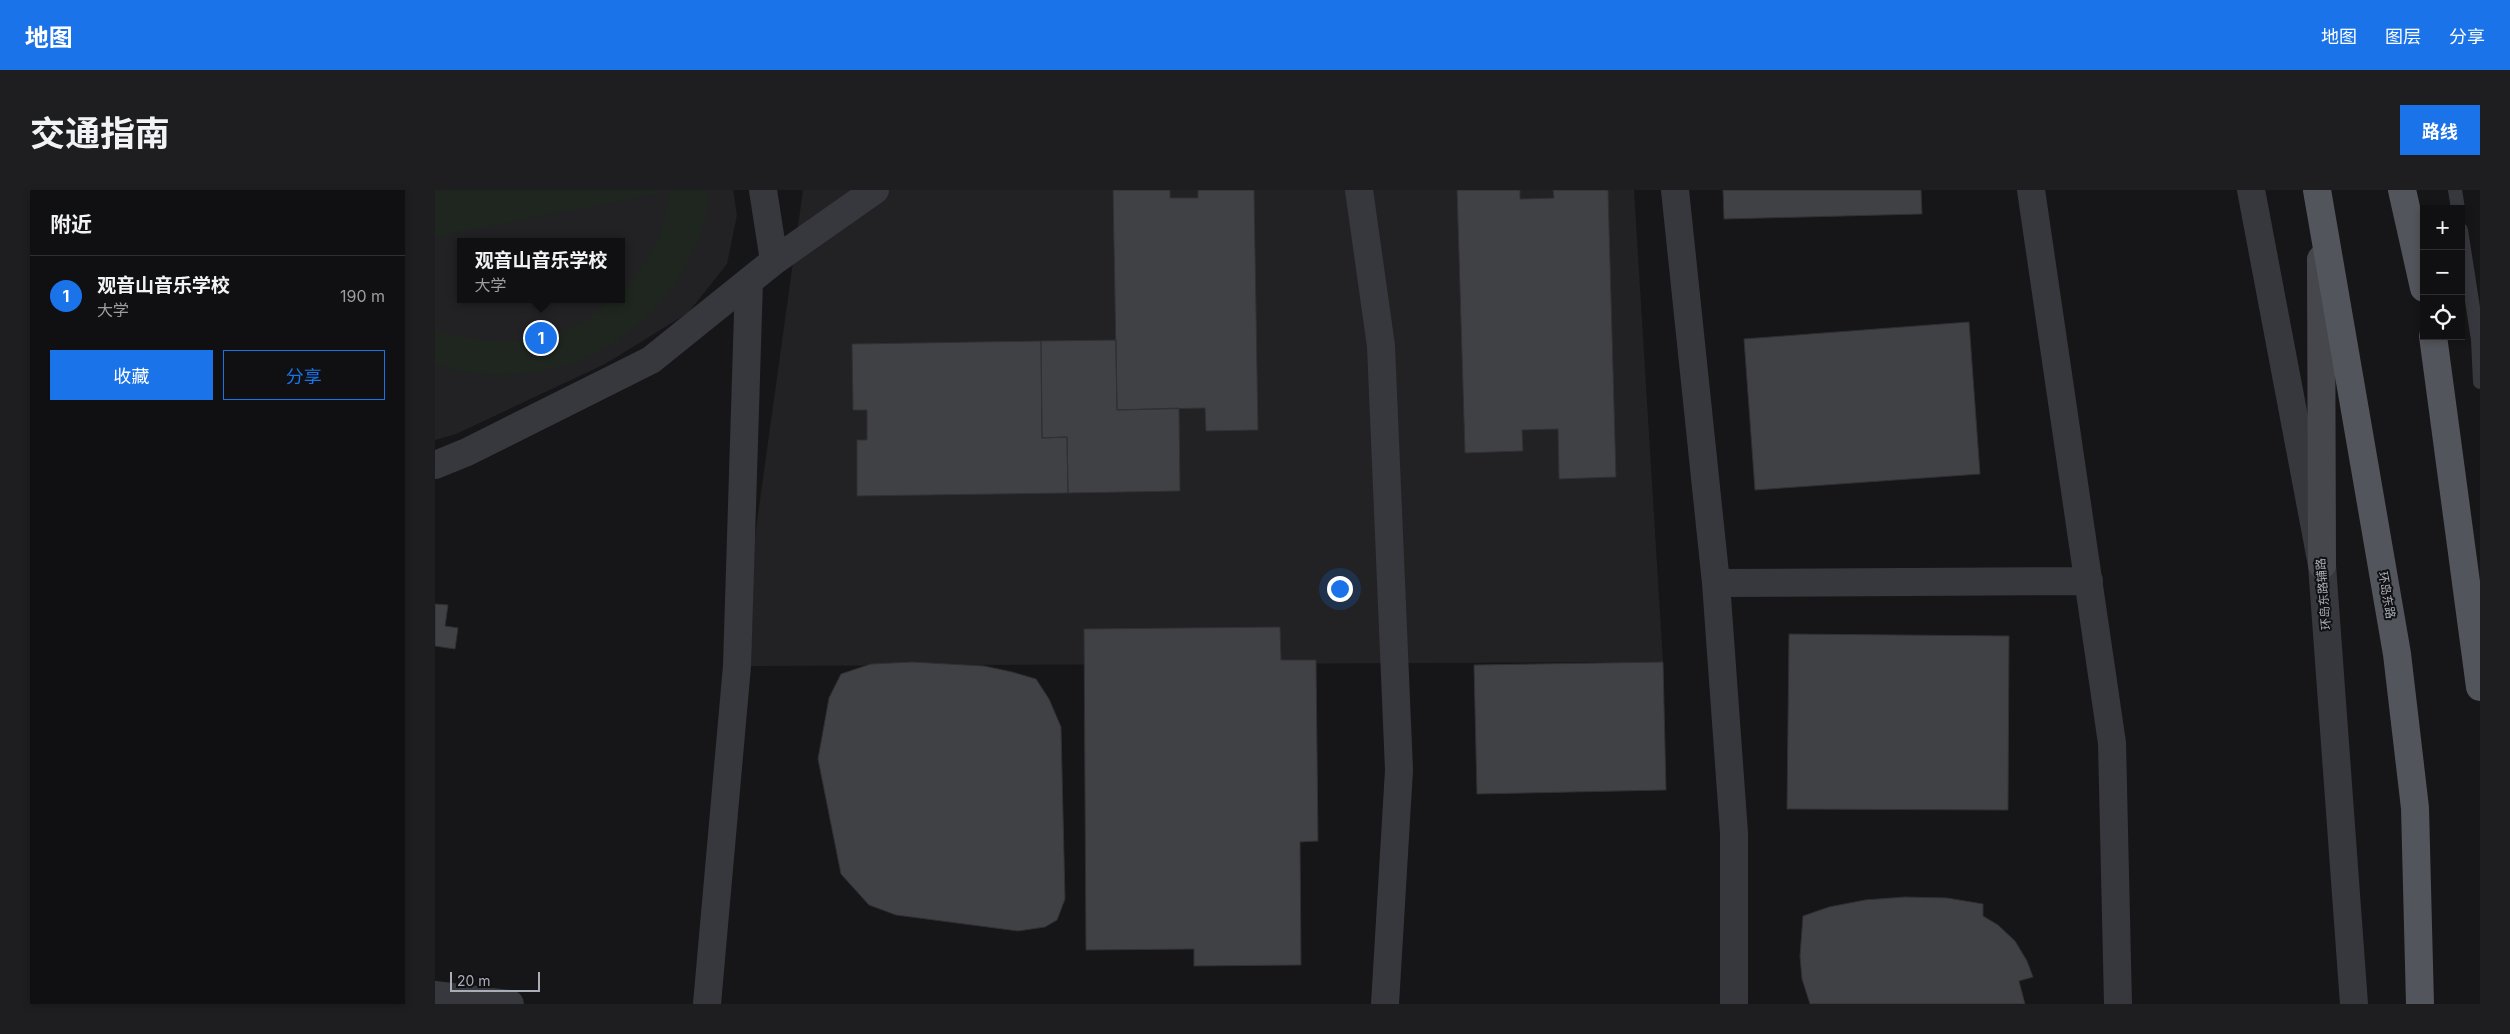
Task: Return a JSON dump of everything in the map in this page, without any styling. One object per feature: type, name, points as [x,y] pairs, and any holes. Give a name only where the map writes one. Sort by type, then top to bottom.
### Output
[{"type":"main road","points":[[2401,190],[2420,271]]},
{"type":"main road","points":[[2319,197],[2322,565]]},
{"type":"main road","name":"环岛东路","points":[[2319,197],[2397,654],[2415,808],[2420,1004]]},
{"type":"main road","points":[[2434,340],[2480,687]]},
{"type":"street","points":[[763,190],[774,261]]},
{"type":"street","points":[[435,465],[467,452],[651,360],[774,261],[875,190]]},
{"type":"street","points":[[1359,190],[1381,346],[1399,770],[1385,1004]]},
{"type":"street","points":[[1675,190],[1716,583],[1734,833],[1734,1004]]},
{"type":"street","points":[[2031,190],[2112,743],[2118,1004]]},
{"type":"street","name":"环岛东路辅路","points":[[2251,190],[2322,565],[2354,1004]]},
{"type":"street","points":[[707,1004],[737,666],[749,281]]},
{"type":"street","points":[[1716,583],[2089,581]]},
{"type":"street","points":[[435,995],[510,1004]]},
{"type":"lane","points":[[2455,190],[2457,205]]},
{"type":"lane","points":[[2464,250],[2478,340],[2480,382]]},
{"type":"shaded area","points":[[435,190],[733,190],[737,215],[727,264],[688,313],[605,364],[456,434],[435,440]]},
{"type":"shaded area","points":[[435,190],[662,190],[662,193],[435,237]]},
{"type":"shaded area","points":[[670,190],[709,190],[704,220],[695,248],[686,266],[665,297],[640,324],[610,345],[578,361],[544,371],[508,375],[471,373],[435,364],[435,329],[490,341],[528,340],[564,330],[582,322],[609,303],[625,303],[625,289],[640,271],[655,246],[665,219]]},
{"type":"shaded area","points":[[803,190],[1634,190],[1663,662],[737,666]]},
{"type":"building","points":[[1113,190],[1170,190],[1170,198],[1198,198],[1198,190],[1254,190],[1258,430],[1206,431],[1205,408],[1117,410]]},
{"type":"building","points":[[1457,190],[1520,190],[1520,199],[1554,198],[1553,190],[1608,190],[1616,477],[1559,479],[1558,429],[1522,430],[1523,451],[1465,453]]},
{"type":"building","points":[[1723,190],[1921,190],[1922,214],[1724,219]]},
{"type":"building","points":[[1969,322],[1980,474],[1755,490],[1744,339]]},
{"type":"building","points":[[1116,340],[1117,410],[1179,408],[1180,491],[1068,493],[1067,437],[1042,438],[1041,341]]},
{"type":"building","points":[[1041,341],[1042,438],[1067,437],[1068,493],[857,496],[857,440],[867,440],[867,410],[853,410],[852,344]]},
{"type":"building","points":[[435,604],[448,605],[445,626],[458,628],[455,649],[435,646]]},
{"type":"building","points":[[1280,627],[1281,660],[1316,660],[1318,841],[1300,842],[1301,965],[1194,966],[1194,949],[1086,950],[1084,629]]},
{"type":"building","points":[[1789,634],[2009,636],[2008,810],[1787,809]]},
{"type":"building","points":[[912,662],[984,666],[1012,672],[1036,679],[1049,699],[1061,727],[1065,899],[1057,920],[1045,927],[1018,931],[896,915],[869,905],[841,874],[818,759],[829,698],[841,674],[871,664]]},
{"type":"building","points":[[1663,662],[1666,790],[1477,794],[1474,665]]},
{"type":"building","points":[[1905,897],[1947,898],[1983,904],[1983,916],[1998,925],[2015,941],[2027,961],[2033,977],[2019,981],[2025,1004],[1810,1004],[1802,979],[1800,956],[1803,916],[1829,907],[1865,900]]},
{"type":"place","name":"观音山音乐学校","points":[[541,338]]}]
